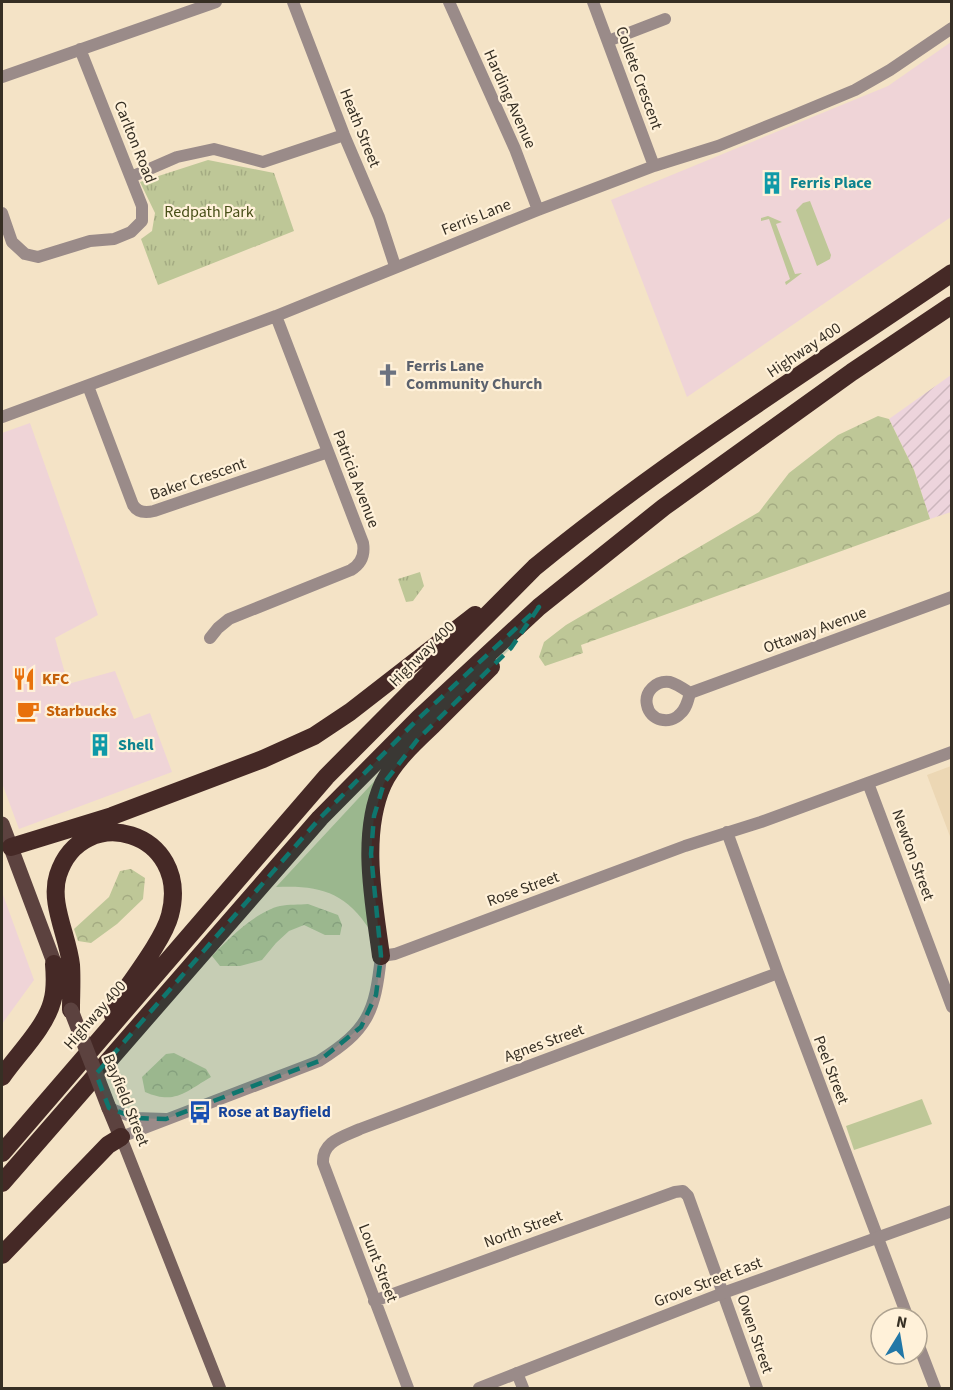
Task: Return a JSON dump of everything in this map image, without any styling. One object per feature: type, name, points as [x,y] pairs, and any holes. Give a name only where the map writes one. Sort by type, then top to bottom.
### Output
[{"type":"highway","name":"Highway 400","points":[[2,1153],[326,777],[536,567],[709,436],[951,273]]},
{"type":"highway","points":[[2,1183],[320,818],[419,718],[539,607],[690,487],[951,305]]},
{"type":"highway","points":[[6,849],[112,816],[263,759],[314,736],[350,712],[536,567]]},
{"type":"highway","points":[[381,956],[371,854],[374,816],[384,783],[418,739],[511,648],[539,607]]},
{"type":"highway","points":[[71,1010],[71,964],[59,913],[57,877],[64,861],[76,847],[93,837],[110,832],[129,833],[144,840],[161,855],[173,883],[173,901],[170,917],[158,940],[116,1004],[107,1032]]},
{"type":"highway","points":[[2,1077],[49,1010],[55,987],[54,964]]},
{"type":"highway","points":[[2,1255],[108,1144],[122,1137]]},
{"type":"main road","name":"Bayfield Street","points":[[2,824],[6,849],[54,964],[219,1389]]},
{"type":"street","points":[[2,76],[216,2]]},
{"type":"street","name":"Heath Street","points":[[293,2],[344,135],[379,217],[395,266]]},
{"type":"street","name":"Harding Avenue","points":[[449,2],[515,149],[538,210]]},
{"type":"street","name":"Collete Crescent","points":[[593,2],[654,166]]},
{"type":"street","points":[[608,41],[665,19]]},
{"type":"street","name":"Ferris Lane","points":[[2,417],[276,316],[538,210],[654,166],[718,146],[855,90],[890,70],[951,28]]},
{"type":"street","name":"Carlton Road","points":[[2,213],[12,242],[26,254],[38,257],[90,241],[114,238],[131,232],[142,221],[142,206],[80,49]]},
{"type":"street","points":[[131,177],[177,157],[214,149],[263,162],[344,135]]},
{"type":"street","name":"Patricia Avenue","points":[[210,638],[229,619],[351,570],[360,563],[363,556],[363,543],[276,316]]},
{"type":"street","name":"Baker Crescent","points":[[88,386],[135,507],[139,511],[154,512],[328,452]]},
{"type":"street","name":"Ottaway Avenue","points":[[690,693],[951,597]]},
{"type":"street","name":"Rose Street","points":[[381,956],[395,954],[951,752]]},
{"type":"street","name":"Newton Street","points":[[868,783],[951,1007]]},
{"type":"street","name":"Peel Street","points":[[727,832],[904,1306]]},
{"type":"street","points":[[122,1137],[319,1061],[350,1039],[361,1027],[376,995],[381,956]]},
{"type":"street","name":"Agnes Street","points":[[325,1149],[330,1143],[360,1129],[778,973]]},
{"type":"street","points":[[110,1108],[135,1118],[166,1119]]},
{"type":"street","name":"Lount Street","points":[[325,1149],[322,1163],[408,1389]]},
{"type":"street","name":"North Street","points":[[374,1301],[683,1191]]},
{"type":"street","name":"Owen Street","points":[[683,1191],[688,1196],[757,1389]]},
{"type":"street","name":"Grove Street East","points":[[479,1389],[723,1293],[951,1211]]},
{"type":"street","points":[[926,1366],[935,1389]]},
{"type":"street","points":[[517,1373],[523,1389]]},
{"type":"highlighted area","points":[[539,607],[511,648],[418,739],[384,783],[374,816],[371,854],[381,956],[376,995],[361,1027],[319,1061],[166,1119],[135,1118],[109,1108],[96,1074],[320,818],[419,718]]},
{"type":"shaded area","points":[[951,42],[951,217],[687,397],[611,200],[888,86]]},
{"type":"shaded area","points":[[951,375],[951,512],[930,519],[914,470],[889,419]]},
{"type":"shaded area","points":[[30,423],[98,615],[55,638],[68,684],[115,671],[134,719],[150,713],[172,772],[19,829],[2,783],[2,433]]},
{"type":"shaded area","points":[[952,766],[951,839],[927,775]]},
{"type":"shaded area","points":[[2,892],[34,980],[2,1024]]},
{"type":"green space","name":"Redpath Park","points":[[208,160],[274,173],[294,231],[158,285],[141,239],[152,231],[155,213],[140,182]]},
{"type":"green space","points":[[810,201],[831,255],[830,259],[817,266],[796,210],[803,203]]},
{"type":"green space","points":[[768,216],[782,222],[776,224],[795,274],[802,273],[786,285],[785,282],[790,279],[769,219],[761,221],[761,218]]},
{"type":"green space","points":[[878,416],[889,419],[914,470],[930,519],[581,645],[583,653],[545,666],[539,657],[544,642],[566,625],[759,512],[789,473],[838,435]]},
{"type":"green space","points":[[420,572],[424,586],[413,601],[406,602],[398,579]]},
{"type":"green space","points":[[382,773],[370,930],[361,917],[341,899],[318,890],[276,887]]},
{"type":"green space","points":[[131,869],[145,878],[143,899],[117,924],[91,943],[78,941],[74,929],[109,897],[120,871]]},
{"type":"green space","points":[[308,904],[338,915],[342,925],[340,935],[325,935],[304,925],[289,931],[262,960],[240,966],[220,966],[212,956],[234,934],[271,909],[287,905]]},
{"type":"green space","points":[[174,1053],[206,1069],[211,1077],[187,1092],[172,1097],[155,1096],[145,1092],[142,1077],[166,1054]]},
{"type":"green space","points":[[922,1099],[932,1124],[854,1150],[846,1126]]},
{"type":"place","name":"Ferris Place","points":[[772,183]]},
{"type":"place","name":"Ferris Lane Community Church","points":[[388,375]]},
{"type":"place","name":"KFC","points":[[24,679]]},
{"type":"place","name":"Starbucks","points":[[28,711]]},
{"type":"place","name":"Shell","points":[[100,745]]},
{"type":"place","name":"Rose at Bayfield","points":[[200,1112]]}]
